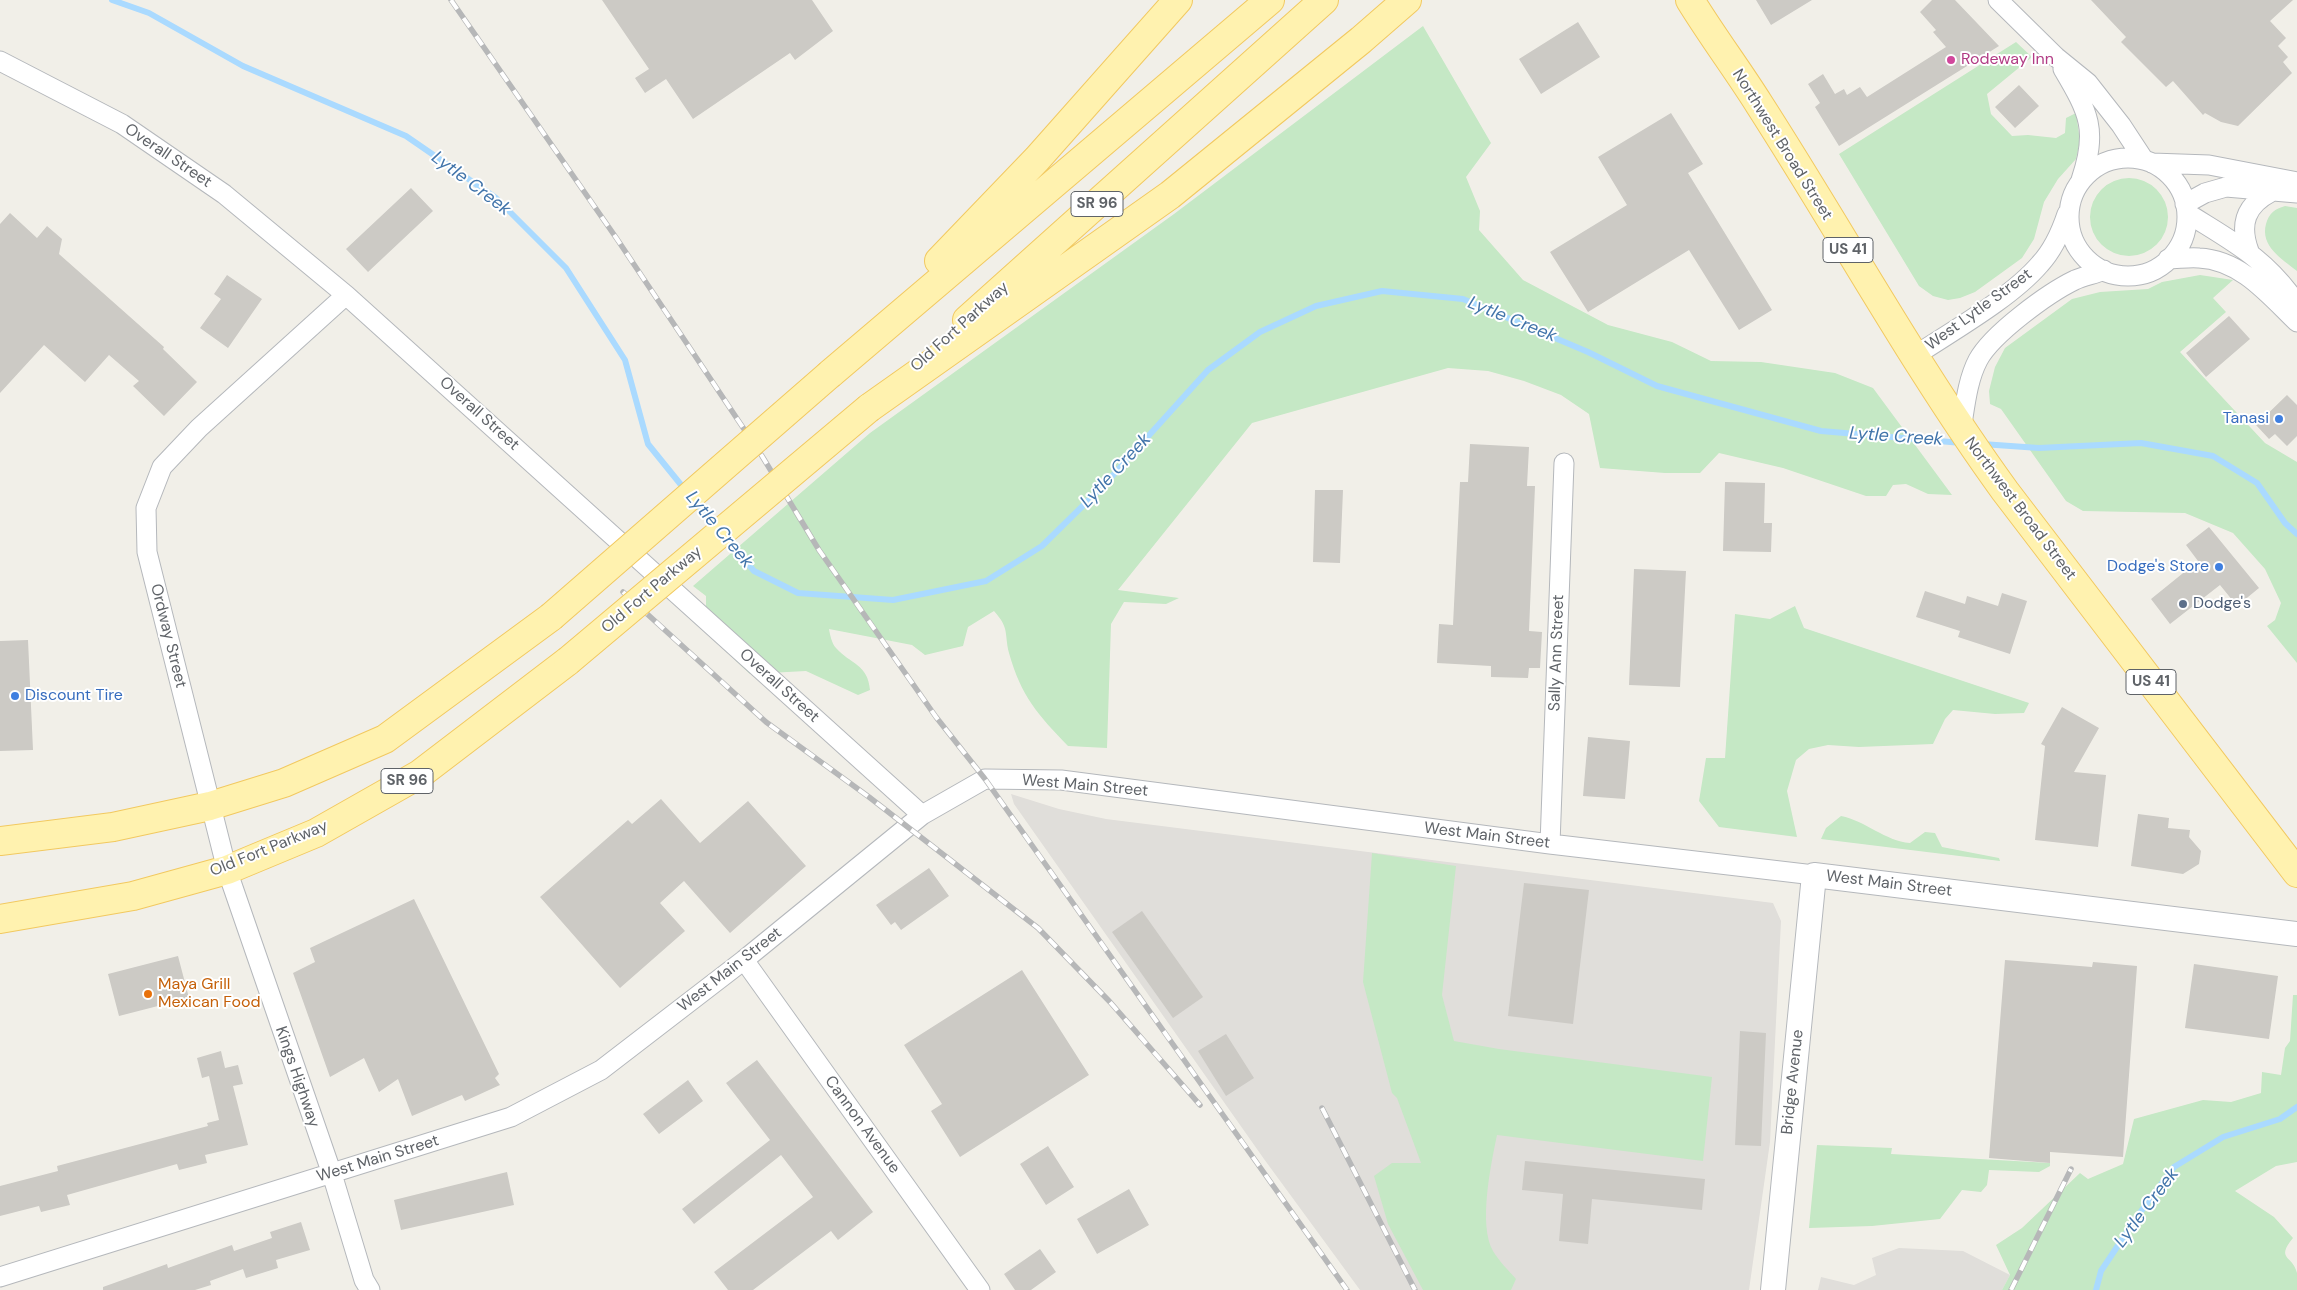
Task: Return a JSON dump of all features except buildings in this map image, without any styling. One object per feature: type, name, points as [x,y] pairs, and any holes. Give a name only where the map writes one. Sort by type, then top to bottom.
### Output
[{"type":"main road","points":[[830,374],[1037,160],[1178,0]]},
{"type":"main road","name":"SR 96","points":[[0,841],[113,827],[210,806],[284,783],[385,739],[551,617],[830,374],[1270,0]]},
{"type":"main road","name":"Old Fort Parkway","points":[[0,919],[133,896],[227,870],[316,833],[420,774],[568,661],[869,408],[1324,0]]},
{"type":"main road","points":[[869,408],[1170,195],[1408,0]]},
{"type":"main road","name":"Northwest Broad Street","points":[[1690,0],[1712,37],[1758,103],[1913,357],[1961,430],[2005,491],[2297,873]]},
{"type":"street","points":[[1998,0],[2056,57],[2088,83],[2148,161],[2167,172],[2179,186],[2186,208],[2249,251],[2273,272],[2297,304]]},
{"type":"street","points":[[2056,57],[2088,116],[2090,151],[2081,180]]},
{"type":"street","name":"Overall Street","points":[[0,61],[122,124],[224,194],[346,295],[922,815]]},
{"type":"street","name":"West Lytle Street","points":[[1913,357],[2013,288],[2041,264],[2061,233],[2074,193],[2081,180],[2103,163],[2116,159],[2209,165],[2297,182]]},
{"type":"street","points":[[2186,208],[2204,193],[2226,187],[2297,193]]},
{"type":"street","points":[[2249,251],[2245,240],[2244,219],[2250,207],[2271,192]]},
{"type":"street","name":"West Lytle Street","points":[[2069,208],[2069,223],[2073,238],[2080,252],[2091,263],[2104,270],[2121,275],[2138,275],[2154,270],[2168,260],[2179,246],[2186,230],[2186,208]]},
{"type":"street","points":[[2168,260],[2200,258],[2230,265],[2251,279],[2297,322]]},
{"type":"street","name":"West Lytle Street","points":[[1961,430],[1973,372],[1979,358],[1995,338],[2075,280],[2104,270]]},
{"type":"street","name":"Ordway Street","points":[[210,806],[147,552],[146,508],[162,467],[199,428],[346,295]]},
{"type":"street","name":"Sally Ann Street","points":[[1550,844],[1564,463]]},
{"type":"street","name":"West Main Street","points":[[0,1277],[511,1117],[601,1070],[744,960],[922,815],[985,779],[1061,780],[1550,844],[2297,934]]},
{"type":"street","name":"Kings Highway","points":[[210,806],[227,870],[332,1174],[364,1280],[370,1290]]},
{"type":"street","name":"Bridge Avenue","points":[[1773,1290],[1814,875]]},
{"type":"street","name":"Cannon Avenue","points":[[744,960],[980,1290]]},
{"type":"shaded area","points":[[1011,794],[1059,809],[1106,819],[1773,903],[1781,921],[1770,1142],[1749,1290],[1360,1290],[1264,1159],[1014,804]]},
{"type":"shaded area","points":[[1899,1248],[1963,1251],[2010,1275],[2002,1290],[1818,1290],[1821,1277],[1854,1285],[1876,1275],[1872,1258]]},
{"type":"green space","points":[[1423,26],[1491,143],[1466,177],[1480,211],[1479,230],[1523,280],[1608,325],[1672,342],[1711,361],[1761,362],[1835,373],[1873,388],[1952,495],[1928,494],[1906,484],[1893,485],[1886,496],[1866,496],[1783,468],[1719,453],[1700,473],[1665,473],[1600,468],[1589,414],[1561,395],[1524,381],[1488,371],[1448,368],[1252,423],[1118,590],[1179,598],[1166,604],[1124,602],[1111,624],[1107,748],[1068,746],[1039,714],[1019,681],[1009,653],[1006,631],[994,611],[968,627],[963,646],[925,655],[912,645],[829,629],[835,646],[841,653],[858,665],[869,681],[870,690],[858,695],[806,671],[750,674],[706,633],[706,596],[693,586],[870,433],[1174,214]]},
{"type":"green space","points":[[2016,42],[2032,57],[1987,94],[1991,114],[2012,136],[2028,135],[2056,138],[2065,133],[2066,118],[2076,113],[2080,141],[2076,159],[2058,179],[2044,202],[2034,239],[2022,258],[1975,292],[1948,300],[1933,296],[1919,286],[1839,154]]},
{"type":"green space","points":[[2129,178],[2144,181],[2157,189],[2165,202],[2168,217],[2165,232],[2157,245],[2144,253],[2129,256],[2114,253],[2101,245],[2093,232],[2090,217],[2093,202],[2101,189],[2114,181]]},
{"type":"green space","points":[[2285,206],[2297,208],[2297,271],[2279,257],[2266,239],[2266,224],[2269,217],[2275,210]]},
{"type":"green space","points":[[2200,275],[2233,280],[2213,298],[2226,312],[2180,352],[2265,443],[2297,462],[2297,663],[2267,626],[2275,620],[2281,603],[2265,569],[2233,533],[2185,513],[2083,511],[2066,501],[2001,409],[1990,404],[1989,391],[1995,367],[2005,348],[2072,299],[2100,292],[2148,289],[2162,282]]},
{"type":"green space","points":[[1795,606],[1804,628],[2029,703],[2024,713],[1995,714],[1953,710],[1945,719],[1933,744],[1859,747],[1828,745],[1809,749],[1796,760],[1787,791],[1797,837],[1719,827],[1699,801],[1706,758],[1725,758],[1735,614],[1770,619]]},
{"type":"green space","points":[[1841,816],[1859,822],[1892,839],[1910,843],[1925,832],[1935,833],[1942,847],[1999,858],[2000,861],[1821,839],[1826,828]]},
{"type":"green space","points":[[1372,853],[1456,866],[1442,995],[1454,1041],[1499,1049],[1712,1077],[1703,1161],[1497,1135],[1487,1194],[1486,1226],[1493,1251],[1516,1279],[1511,1290],[1423,1290],[1388,1224],[1374,1176],[1392,1163],[1421,1163],[1397,1098],[1392,1093],[1363,982]]},
{"type":"green space","points":[[2293,995],[2297,995],[2297,1162],[2276,1166],[2235,1191],[2274,1217],[2293,1238],[2285,1250],[2285,1254],[2295,1267],[2297,1273],[2297,1290],[2002,1290],[2010,1275],[1996,1245],[2022,1228],[2080,1173],[2088,1179],[2123,1164],[2134,1119],[2203,1100],[2231,1102],[2261,1093],[2262,1072],[2281,1075],[2285,1048],[2290,1041]]},
{"type":"green space","points":[[1817,1145],[1892,1148],[1891,1154],[2050,1163],[2050,1166],[2039,1172],[1989,1170],[1987,1185],[1981,1192],[1962,1190],[1940,1219],[1872,1226],[1809,1228]]},
{"type":"waterway","name":"Lytle Creek","points":[[112,0],[149,13],[243,66],[406,136],[496,198],[566,268],[625,360],[648,444],[686,491]]},
{"type":"waterway","name":"Lytle Creek","points":[[725,537],[754,571],[798,593],[893,600],[986,581],[1042,546],[1105,484],[1208,370],[1260,332],[1316,306],[1382,291],[1463,299],[1588,352],[1657,386],[1821,431],[1962,443]]},
{"type":"waterway","name":"Lytle Creek","points":[[1982,444],[2039,448],[2141,443],[2213,456],[2257,483],[2285,523],[2297,534]]},
{"type":"waterway","name":"Lytle Creek","points":[[694,501],[717,528]]},
{"type":"waterway","name":"Lytle Creek","points":[[2096,1290],[2101,1271],[2139,1214],[2174,1167],[2223,1137],[2280,1119],[2297,1107]]},
{"type":"railway","points":[[451,0],[617,239],[762,456],[819,550],[936,717],[985,779],[1347,1290]]},
{"type":"railway","points":[[623,592],[766,722],[869,797],[1038,928],[1110,1002],[1200,1105]]},
{"type":"railway","points":[[1322,1108],[1415,1290]]},
{"type":"railway","points":[[2011,1290],[2071,1169]]},
{"type":"place","name":"Rodeway Inn","points":[[1951,60]]},
{"type":"place","name":"Tanasi","points":[[2279,419]]},
{"type":"place","name":"Dodge's Store","points":[[2219,567]]},
{"type":"place","name":"Dodge's","points":[[2183,604]]},
{"type":"place","name":"Discount Tire","points":[[15,696]]},
{"type":"place","name":"Maya Grill Mexican Food","points":[[148,994]]}]
